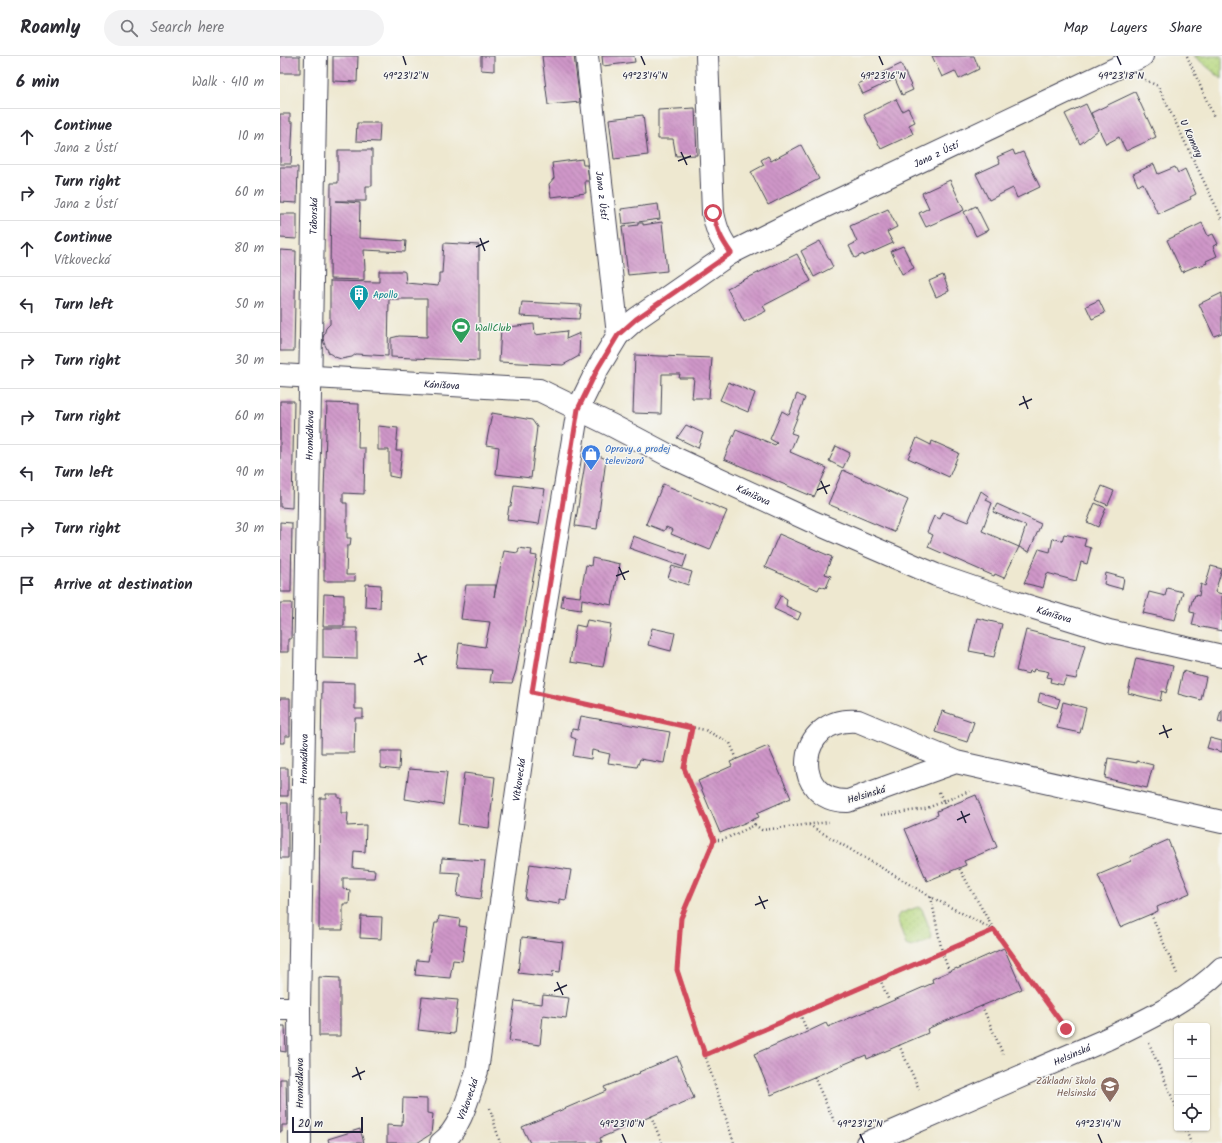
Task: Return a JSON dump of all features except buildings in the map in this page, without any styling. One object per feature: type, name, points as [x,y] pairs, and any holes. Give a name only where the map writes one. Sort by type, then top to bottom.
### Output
[{"type":"street","name":"Táborská","points":[[310,376],[316,56]]},
{"type":"street","name":"Jana z Ústí","points":[[587,56],[618,335]]},
{"type":"street","points":[[707,56],[713,213],[721,240],[731,253]]},
{"type":"street","name":"Jana z Ústí","points":[[578,409],[598,368],[618,335],[636,319],[731,253],[811,213],[1142,56]]},
{"type":"street","name":"Kánišova","points":[[280,375],[539,390],[668,455],[812,521],[936,575],[1015,602],[1109,631],[1222,656]]},
{"type":"street","name":"Hromádkova","points":[[300,1143],[289,1008],[310,376]]},
{"type":"street","name":"Vítkovecká","points":[[441,1143],[450,1134],[458,1122],[467,1102],[477,1071],[532,692],[578,409]]},
{"type":"street","name":"Helsinská","points":[[956,762],[848,801],[835,800],[819,790],[813,784],[807,767],[809,748],[814,739],[831,724],[839,721],[858,721],[956,762],[1222,822]]},
{"type":"street","name":"Helsinská","points":[[867,1143],[1105,1040],[1166,1010],[1212,978],[1222,968]]},
{"type":"path","points":[[1187,56],[1214,117]]},
{"type":"path","name":"U Komory","points":[[1145,79],[1158,86],[1222,219]]},
{"type":"path","points":[[532,692],[705,730],[730,743],[737,759]]},
{"type":"path","points":[[692,728],[684,768],[714,840],[681,918],[677,970],[734,1143]]},
{"type":"path","points":[[941,796],[946,807]]},
{"type":"path","points":[[752,820],[755,825]]},
{"type":"path","points":[[809,825],[931,897],[994,930]]},
{"type":"path","points":[[959,868],[994,930],[1066,1029]]},
{"type":"path","points":[[931,897],[942,952],[949,971]]},
{"type":"path","points":[[1151,914],[1174,967]]},
{"type":"path","points":[[705,1055],[994,930]]},
{"type":"path","points":[[880,979],[889,1001]]},
{"type":"path","points":[[982,1006],[1003,1054]]},
{"type":"path","points":[[800,1014],[807,1031]]},
{"type":"path","points":[[1149,1042],[1174,1102]]},
{"type":"path","points":[[899,1045],[919,1089]]},
{"type":"path","points":[[814,1077],[835,1123]]},
{"type":"path","points":[[489,1102],[500,1143]]},
{"type":"path","points":[[650,1116],[662,1143]]},
{"type":"path","points":[[1186,1131],[1191,1143]]},
{"type":"green space","points":[[1194,56],[1222,56],[1222,79]]},
{"type":"green space","points":[[918,907],[922,909],[932,935],[931,939],[911,947],[906,945],[897,918],[899,914]]},
{"type":"place","name":"Apollo","points":[[359,311]]},
{"type":"place","name":"WallClub","points":[[461,344]]},
{"type":"place","name":"Opravy a prodej televizorů","points":[[591,471]]},
{"type":"place","name":"Základní škola Helsinská","points":[[1110,1103]]},
{"type":"route","points":[[713,213],[721,240],[731,253],[636,319],[618,335],[598,368],[578,409],[532,692],[692,728],[684,768],[714,840],[681,918],[677,970],[705,1055],[994,930],[1066,1029]]}]
